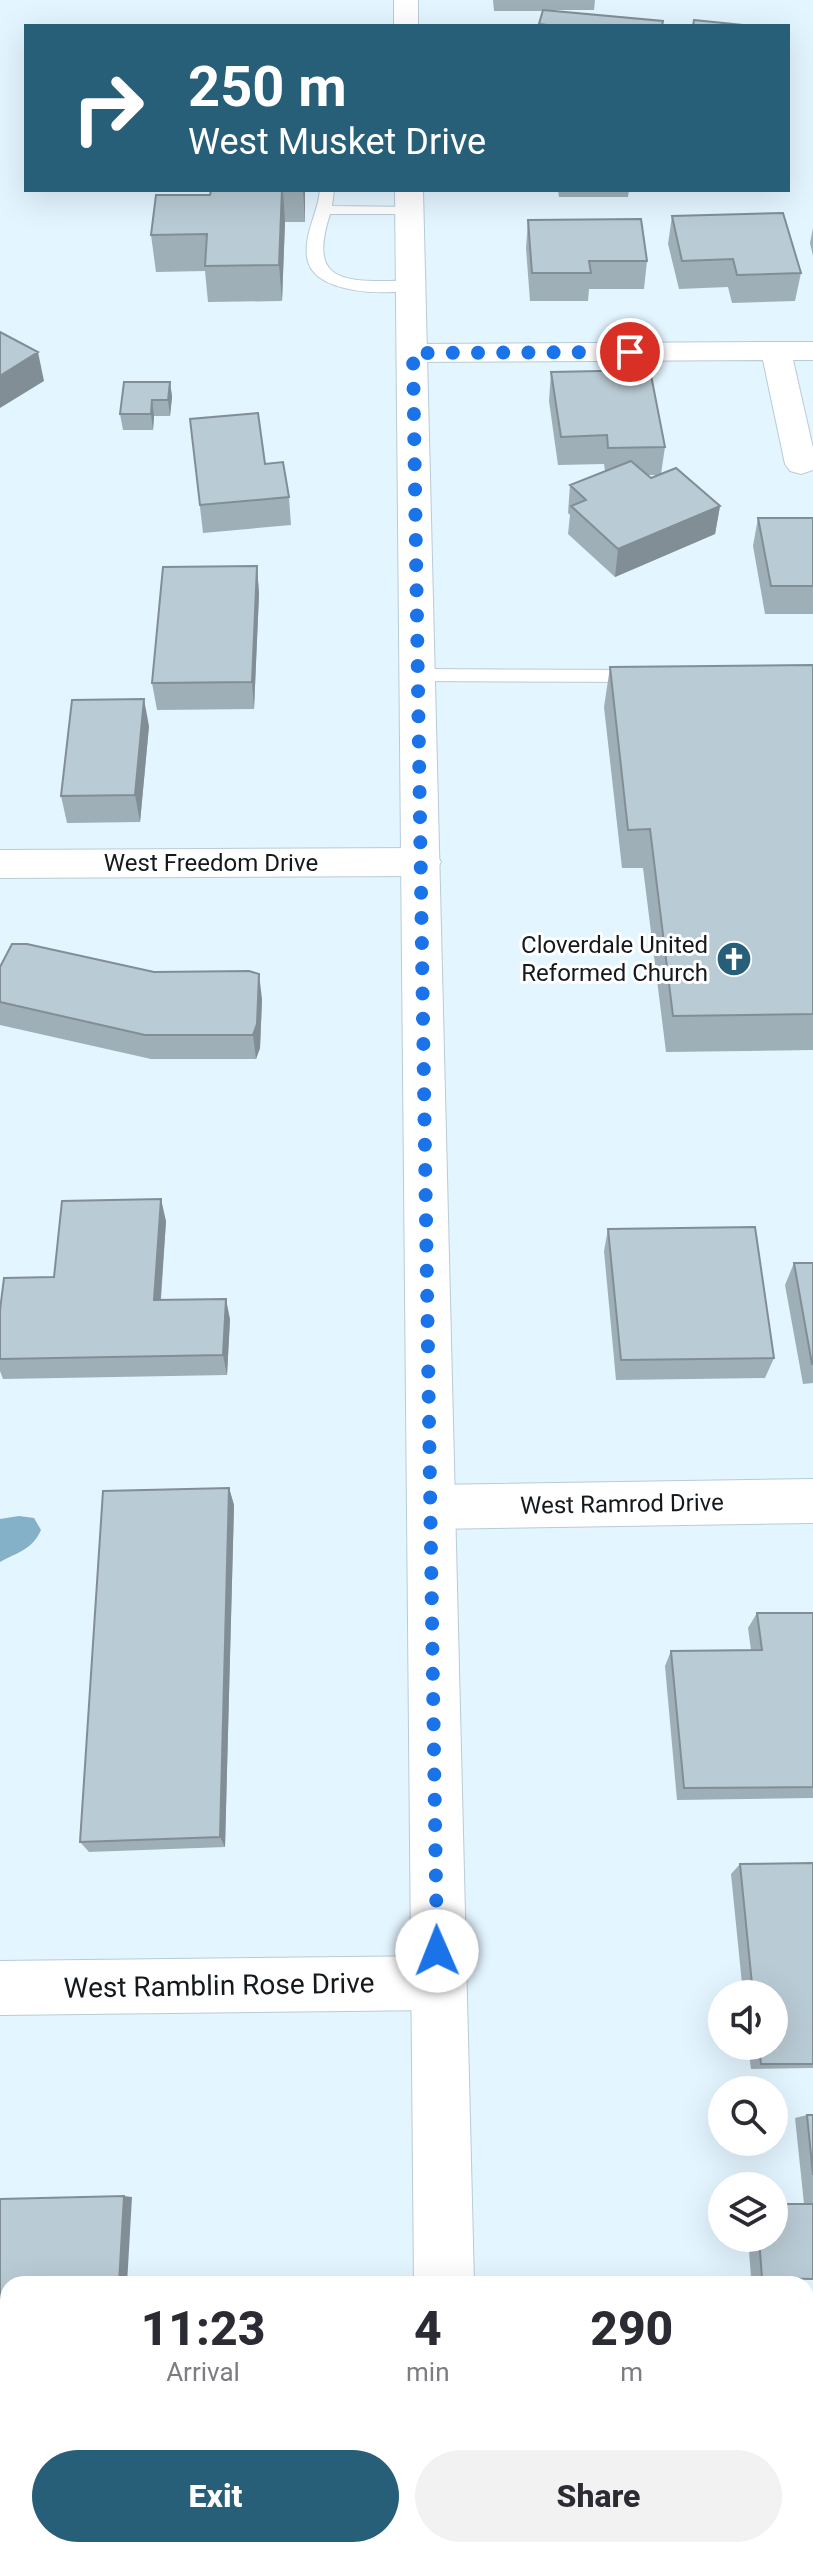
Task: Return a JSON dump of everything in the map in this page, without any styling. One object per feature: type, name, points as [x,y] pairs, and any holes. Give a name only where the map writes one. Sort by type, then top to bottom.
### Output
[{"type":"main road","points":[[406,0],[406,24]]},
{"type":"main road","points":[[409,200],[444,2276]]},
{"type":"main road","points":[[776,351],[801,464]]},
{"type":"main road","points":[[413,353],[813,351]]},
{"type":"main road","name":"West Freedom Drive","points":[[0,864],[422,862]]},
{"type":"main road","name":"West Ramrod Drive","points":[[431,1507],[813,1501]]},
{"type":"main road","name":"West Ramblin Rose Drive","points":[[0,1988],[438,1983]]},
{"type":"lane","points":[[327,192],[312,262],[320,276],[335,282],[411,286]]},
{"type":"lane","points":[[323,210],[409,200]]},
{"type":"lane","points":[[417,675],[657,676]]},
{"type":"water","points":[[19,1516],[34,1518],[41,1530],[29,1546],[0,1562],[0,1519]]},
{"type":"building","points":[[543,10],[663,21],[662,24],[539,24]]},
{"type":"building","points":[[694,20],[733,24],[693,24]]},
{"type":"building","points":[[211,192],[282,192],[279,265],[205,266],[207,234],[151,235],[156,195],[210,195]]},
{"type":"building","points":[[783,213],[801,273],[737,275],[733,259],[682,261],[672,216]]},
{"type":"building","points":[[641,219],[647,261],[589,261],[591,273],[532,273],[528,220]]},
{"type":"building","points":[[0,332],[38,352],[0,376]]},
{"type":"building","points":[[650,370],[665,447],[608,448],[607,435],[561,437],[551,372]]},
{"type":"building","points":[[124,382],[170,382],[168,400],[152,400],[151,414],[120,414]]},
{"type":"building","points":[[258,413],[265,464],[283,462],[289,497],[200,505],[190,419]]},
{"type":"building","points":[[631,461],[651,478],[676,468],[720,506],[618,549],[571,506],[586,500],[570,485]]},
{"type":"building","points":[[758,518],[813,518],[813,586],[771,586]]},
{"type":"building","points":[[257,566],[252,682],[152,683],[163,567]]},
{"type":"building","name":"Cloverdale United Reformed Church","points":[[813,665],[813,1014],[673,1016],[650,829],[628,830],[610,667]]},
{"type":"building","points":[[144,699],[135,795],[61,796],[72,700]]},
{"type":"building","points":[[12,944],[27,944],[154,972],[249,971],[259,974],[257,1024],[253,1035],[145,1035],[0,1002],[0,967]]},
{"type":"building","points":[[161,1199],[154,1300],[226,1299],[223,1355],[0,1359],[0,1310],[4,1278],[54,1277],[62,1201]]},
{"type":"building","points":[[755,1227],[774,1358],[621,1360],[608,1229]]},
{"type":"building","points":[[794,1263],[813,1263],[813,1364],[812,1364]]},
{"type":"building","points":[[229,1488],[220,1837],[80,1842],[103,1491]]},
{"type":"building","points":[[757,1613],[813,1613],[813,1787],[684,1788],[671,1651],[762,1650]]},
{"type":"building","points":[[813,1863],[813,2064],[761,2064],[761,2060],[788,2060],[788,1980],[752,1980],[740,1864]]},
{"type":"building","points":[[807,2115],[813,2115],[813,2175]]},
{"type":"building","points":[[124,2196],[119,2276],[0,2276],[0,2199]]},
{"type":"building","points":[[788,2204],[813,2204],[813,2276],[762,2276],[760,2252],[788,2252]]},
{"type":"place","name":"Cloverdale United Reformed Church","points":[[734,959]]},
{"type":"route","points":[[437,1951],[413,353],[630,352]]}]
